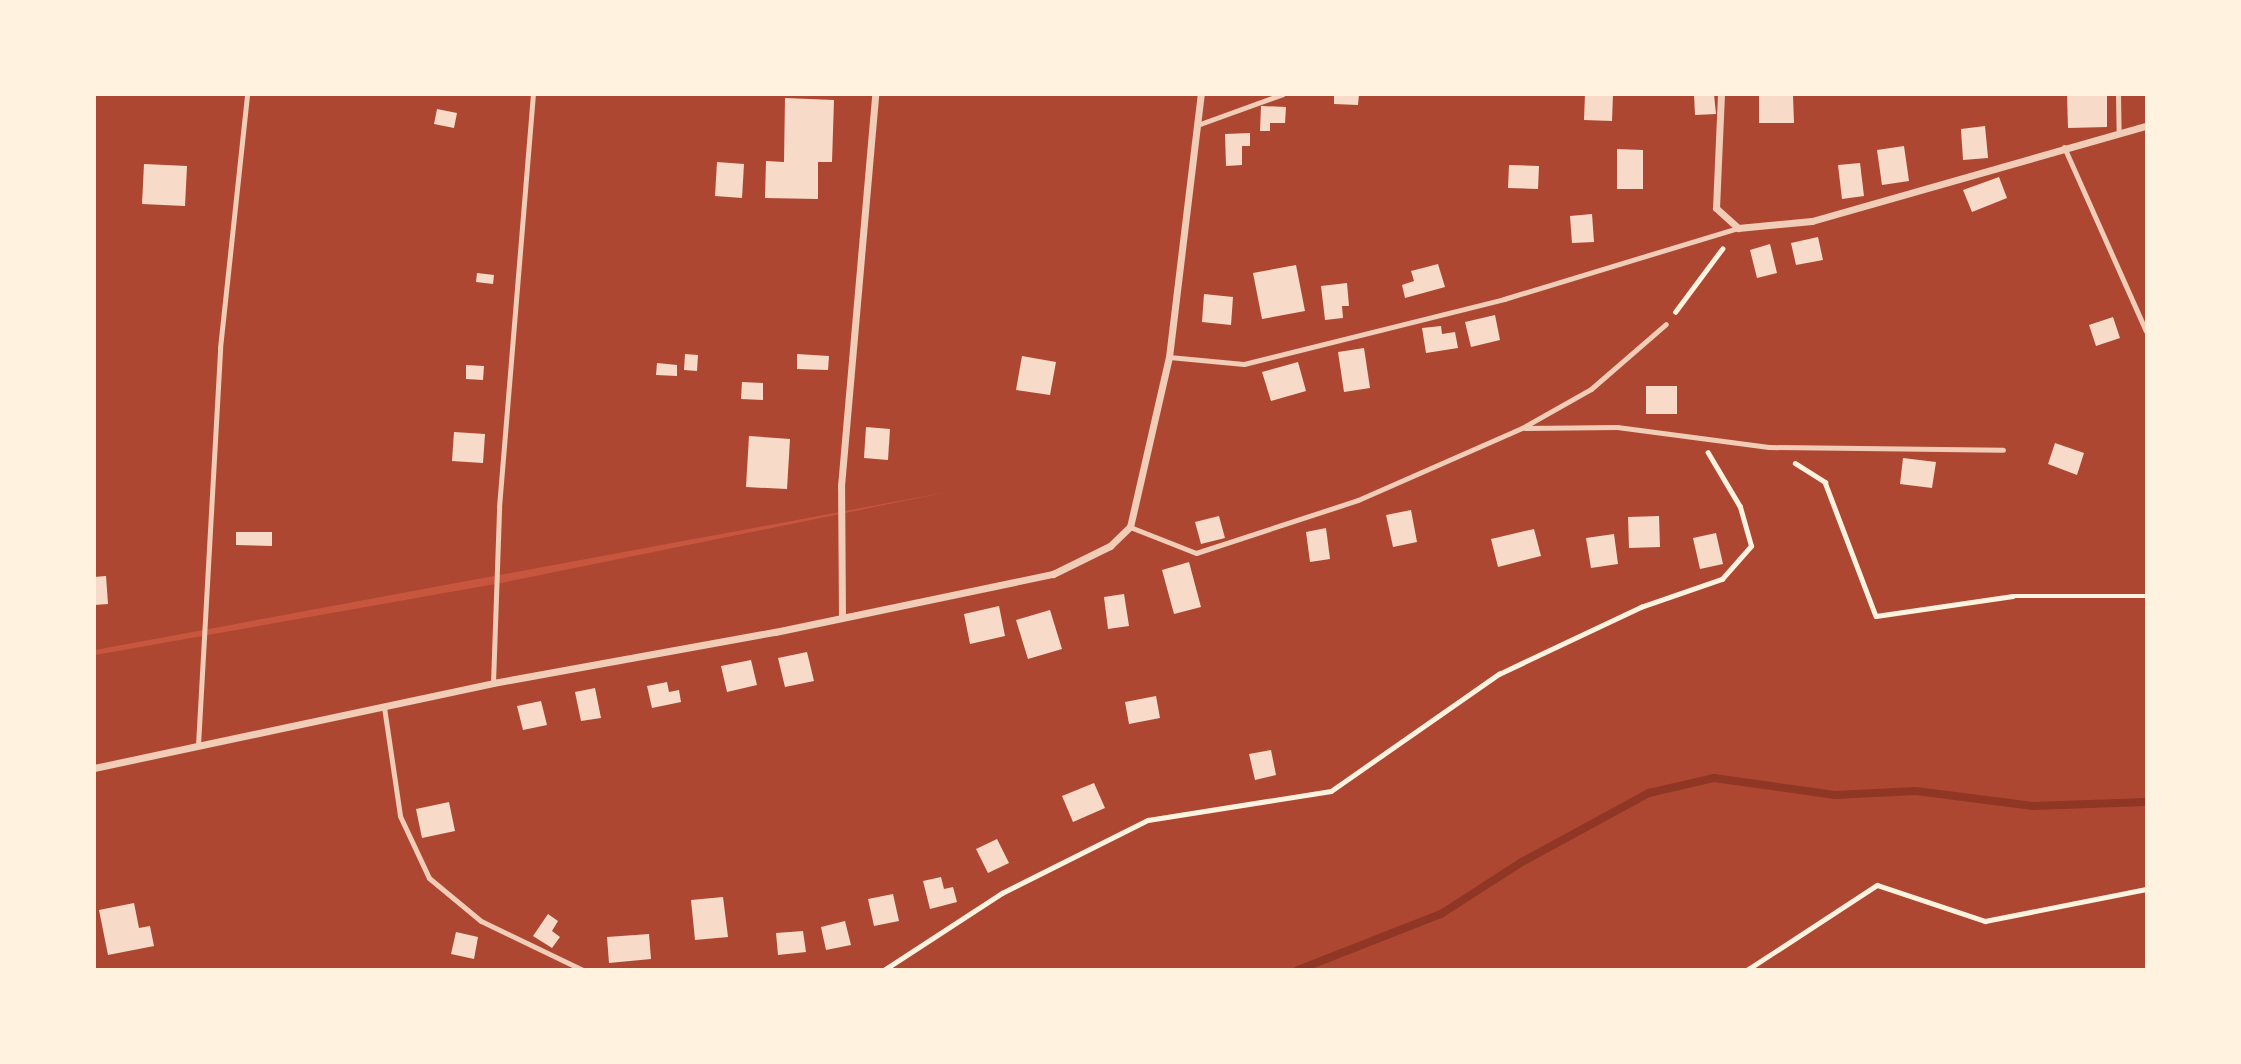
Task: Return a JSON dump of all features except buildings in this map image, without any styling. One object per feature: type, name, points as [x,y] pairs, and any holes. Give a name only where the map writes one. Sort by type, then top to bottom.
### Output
[{"type":"street","points":[[842,617],[841,486],[875,94]]},
{"type":"street","points":[[94,768],[493,683],[1053,575],[1110,546],[1130,527],[1168,357],[1200,124],[1201,94]]},
{"type":"street","points":[[1721,94],[1716,208],[1738,228],[1812,220],[2064,147],[2147,126]]},
{"type":"lane","points":[[198,745],[220,348],[247,94]]},
{"type":"lane","points":[[493,683],[499,507],[533,94]]},
{"type":"lane","points":[[1200,124],[1283,94]]},
{"type":"lane","points":[[2118,94],[2119,133]]},
{"type":"lane","points":[[2064,147],[2147,331]]},
{"type":"lane","points":[[1168,357],[1244,364],[1504,299],[1738,228]]},
{"type":"lane","points":[[1130,527],[1196,553],[1358,500],[1522,428],[1591,389],[1666,324]]},
{"type":"lane","points":[[1522,428],[1617,427],[1769,447],[2003,450]]},
{"type":"lane","points":[[384,707],[400,816],[429,878],[481,921],[583,970]]},
{"type":"path","points":[[1666,324],[1738,228]]},
{"type":"path","points":[[884,970],[1002,893],[1148,820],[1331,791],[1499,674],[1641,607],[1722,579],[1751,546],[1740,507],[1700,438]]},
{"type":"path","points":[[1769,447],[1825,482],[1876,616],[2013,596],[2147,596]]},
{"type":"path","points":[[1747,970],[1877,884],[1985,921],[2147,889]]},
{"type":"shaded area","points":[[95,95],[2146,95],[2146,969],[95,969],[95,655],[501,583],[953,491],[95,650]]},
{"type":"waterway","points":[[1298,970],[1441,914],[1520,863],[1649,793],[1714,778],[1835,795],[1916,791],[2033,806],[2146,802]]}]
